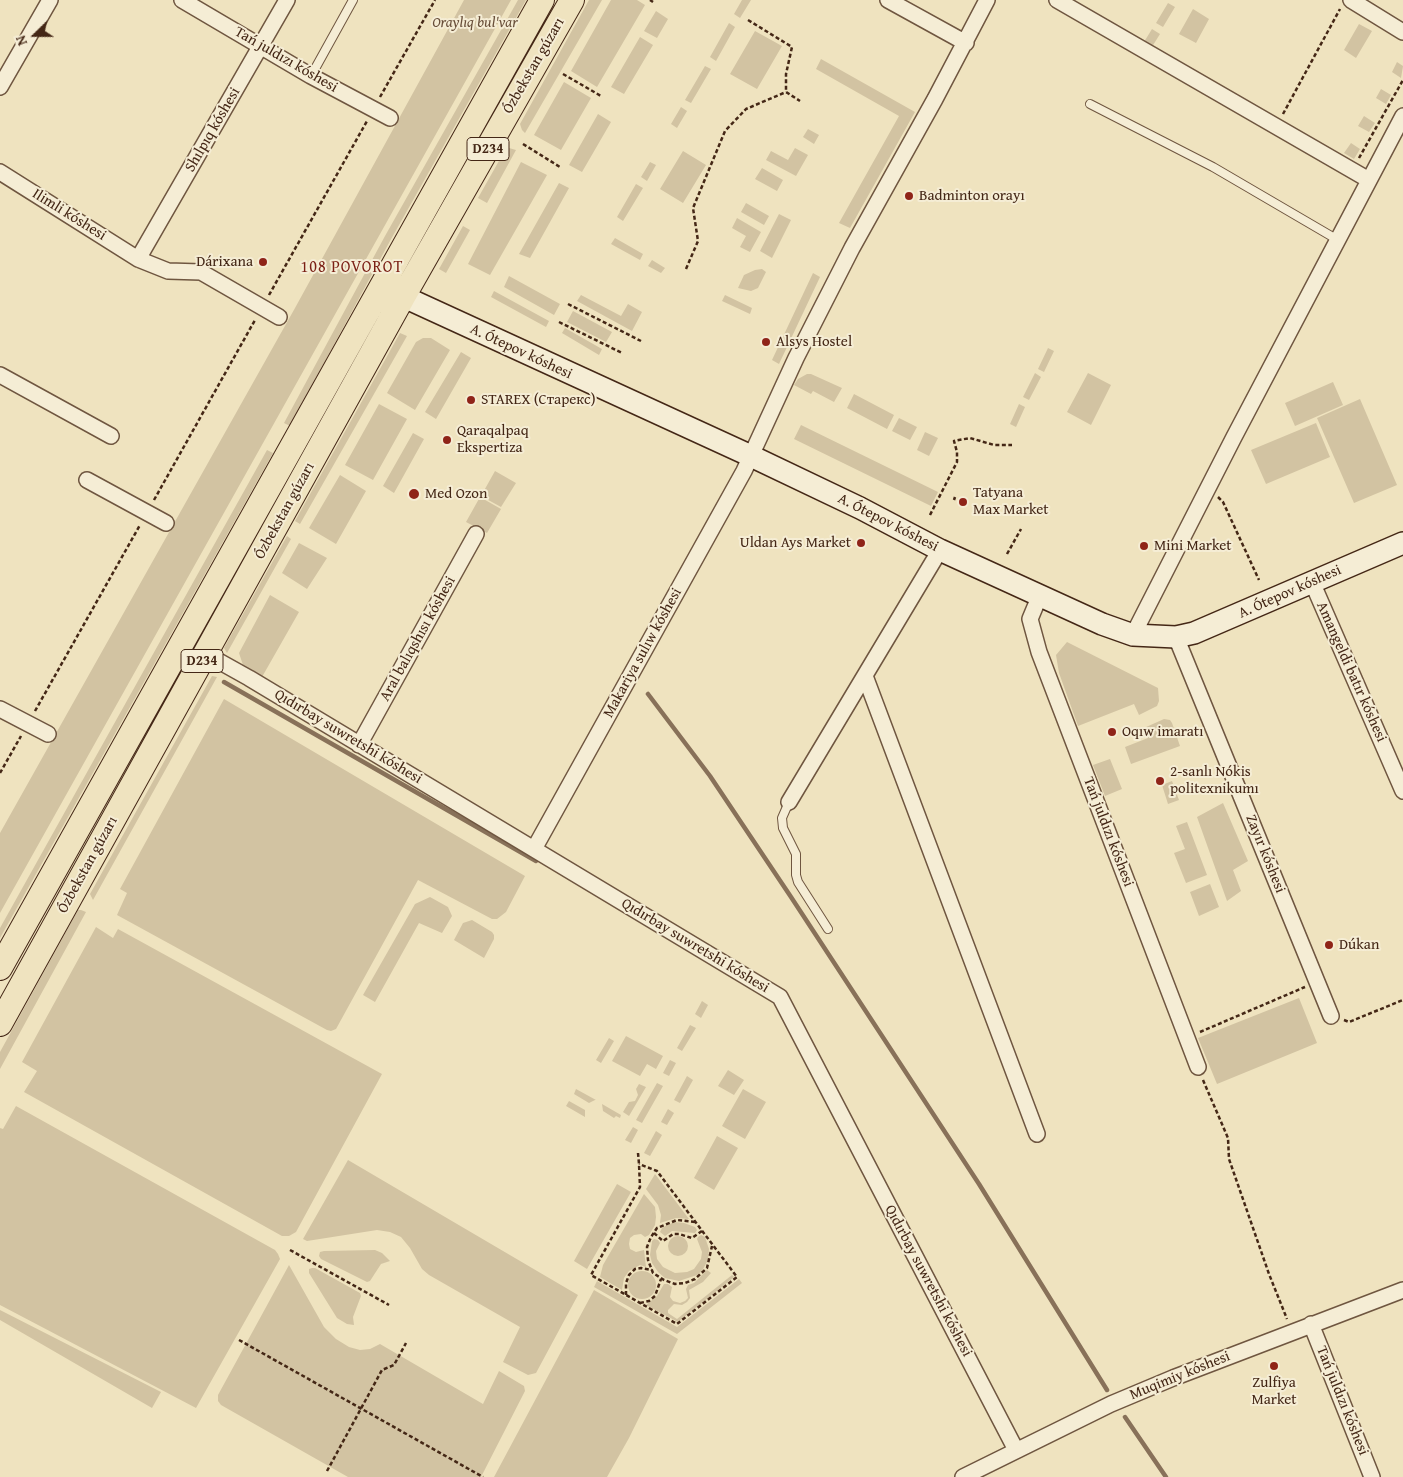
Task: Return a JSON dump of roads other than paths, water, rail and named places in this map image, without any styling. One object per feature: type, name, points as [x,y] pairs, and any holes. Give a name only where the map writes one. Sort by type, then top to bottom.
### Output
[{"type":"main road","name":"Ózbekstan gúzarı","points":[[0,1024],[206,654],[393,292],[404,248],[542,0]]},
{"type":"main road","name":"Ózbekstan gúzarı","points":[[0,968],[393,292],[572,0]]},
{"type":"main road","name":"A. Ótepov kóshesi","points":[[393,292],[751,456],[860,508],[940,550],[1102,624],[1133,635],[1176,637],[1194,633],[1403,543]]},
{"type":"street","points":[[0,87],[50,0]]},
{"type":"street","name":"Tań juldızı kóshesi","points":[[182,0],[311,76],[390,118]]},
{"type":"street","name":"Shılpıq kóshesi","points":[[138,259],[287,0]]},
{"type":"street","points":[[888,0],[966,42]]},
{"type":"street","name":"Makariya sulıw kóshesi","points":[[534,849],[751,456],[796,358],[852,248],[966,42],[987,0]]},
{"type":"street","points":[[1057,0],[1369,180]]},
{"type":"street","points":[[1346,4],[1403,32]]},
{"type":"street","points":[[1133,635],[1234,436],[1403,116]]},
{"type":"street","name":"Ilimli kóshesi","points":[[0,172],[138,259],[168,272],[201,272],[280,317]]},
{"type":"street","points":[[0,375],[111,436]]},
{"type":"street","points":[[87,480],[166,523]]},
{"type":"street","name":"Aral balıqshısı kóshesi","points":[[359,745],[476,534]]},
{"type":"street","points":[[789,802],[940,550]]},
{"type":"street","name":"Amangeldi batır kóshesi","points":[[1312,582],[1403,791]]},
{"type":"street","name":"Tań juldızı kóshesi","points":[[1040,596],[1030,619],[1039,652],[1198,1067]]},
{"type":"street","name":"Zayır kóshesi","points":[[1176,637],[1331,1016]]},
{"type":"street","name":"Qıdırbay suwretshi kóshesi","points":[[206,654],[250,678],[780,997],[1016,1450]]},
{"type":"street","points":[[864,676],[1037,1134]]},
{"type":"street","points":[[0,709],[48,734]]},
{"type":"street","name":"Muqimiy kóshesi","points":[[963,1477],[1111,1404],[1311,1324],[1403,1290]]},
{"type":"street","name":"Tań juldızı kóshesi","points":[[1311,1324],[1372,1477]]},
{"type":"lane","points":[[311,76],[353,0]]},
{"type":"lane","points":[[1090,104],[1213,167],[1338,240]]},
{"type":"lane","points":[[789,802],[782,818],[783,828],[796,854],[798,882],[828,929]]},
{"type":"waterway","points":[[224,682],[536,861]]},
{"type":"waterway","points":[[648,694],[710,776],[791,897],[979,1184],[1107,1390]]},
{"type":"waterway","points":[[1125,1417],[1166,1477]]},
{"type":"place","name":"Badminton orayı","points":[[909,196]]},
{"type":"place","name":"Dárixana","points":[[263,262]]},
{"type":"place","name":"Alsys Hostel","points":[[766,342]]},
{"type":"place","name":"STAREX (Старекс)","points":[[471,400]]},
{"type":"place","name":"Qaraqalpaq Ekspertiza","points":[[447,440]]},
{"type":"place","name":"Med Ozon","points":[[414,494]]},
{"type":"place","name":"Tatyana Max Market","points":[[963,502]]},
{"type":"place","name":"Uldan Ays Market","points":[[861,543]]},
{"type":"place","name":"Mini Market","points":[[1144,546]]},
{"type":"place","name":"Oqıw imaratı","points":[[1112,732]]},
{"type":"place","name":"2-sanlı Nókis politexnikumı","points":[[1160,781]]},
{"type":"place","name":"Dúkan","points":[[1329,945]]},
{"type":"place","name":"Zulfiya Market","points":[[1274,1366]]},
{"type":"district","name":"108 POVOROT","points":[[352,268]]},
{"type":"park label","name":"Oraylıq bul'var","points":[[475,23]]}]
